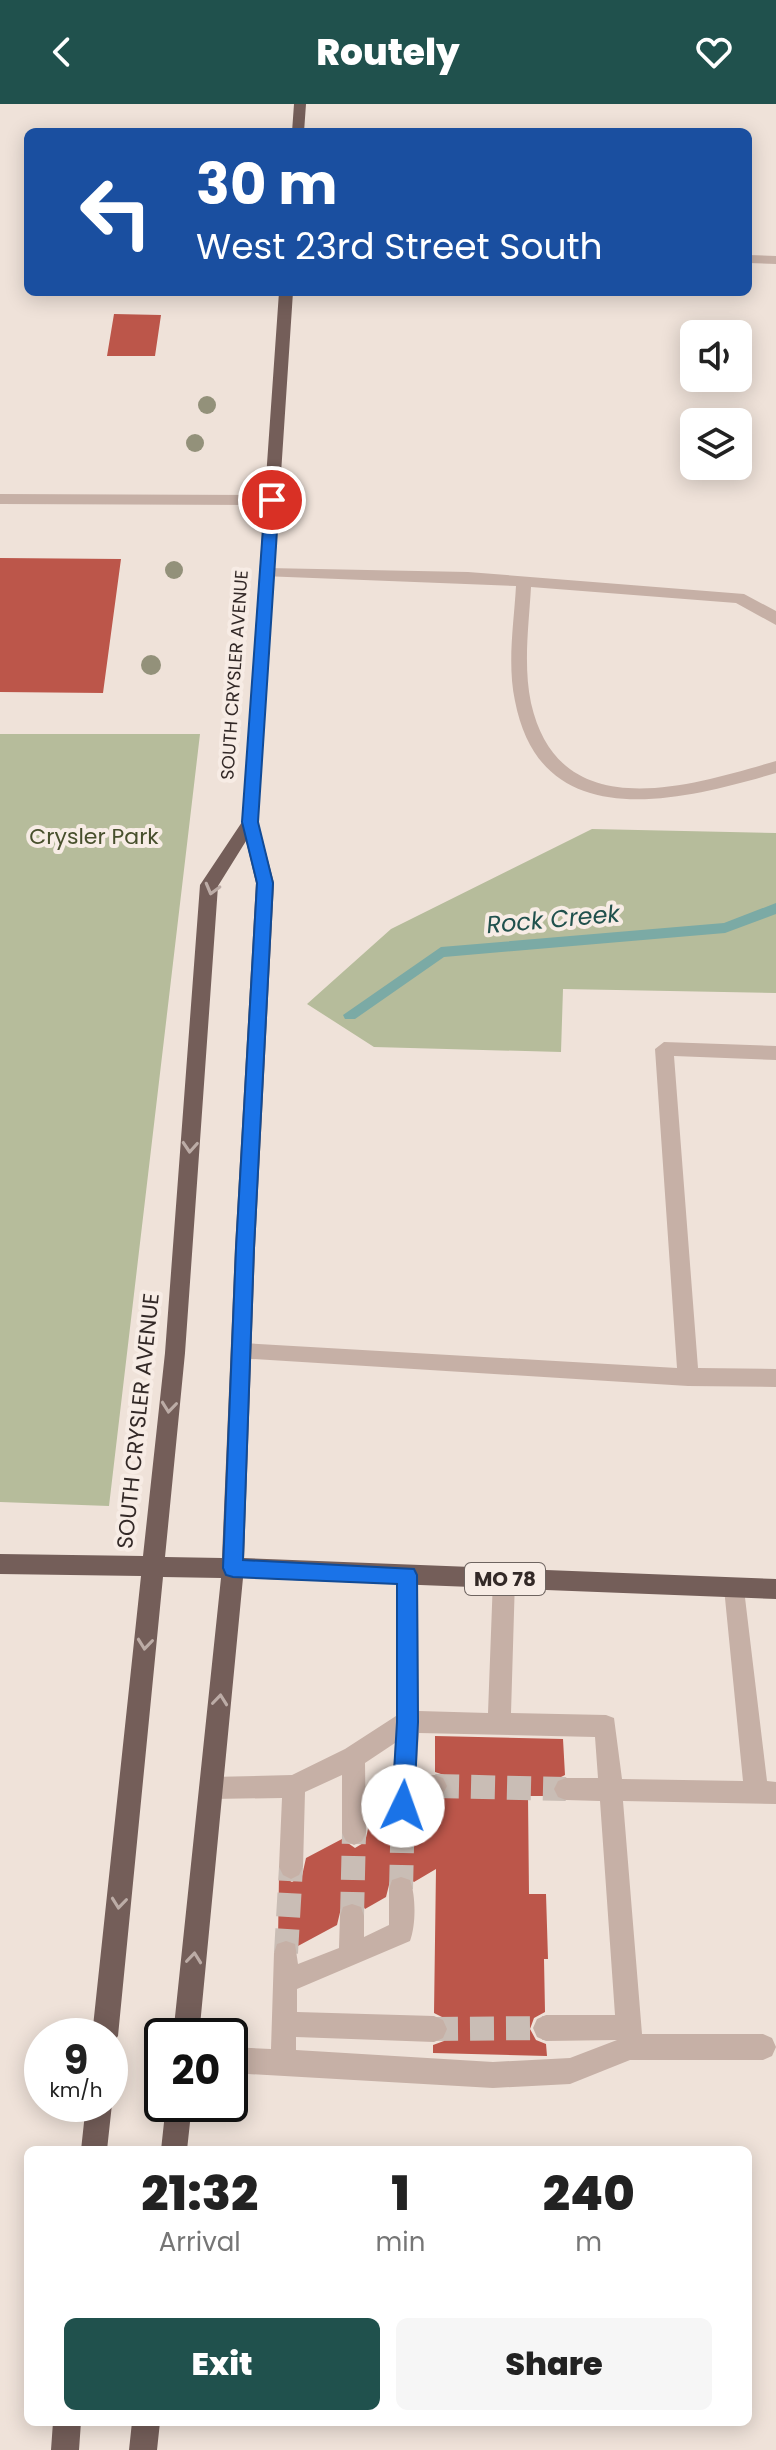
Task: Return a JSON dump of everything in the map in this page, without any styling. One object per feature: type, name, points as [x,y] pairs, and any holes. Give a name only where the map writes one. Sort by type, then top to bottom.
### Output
[{"type":"main road","points":[[298,128],[300,104]]},
{"type":"main road","name":"SOUTH CRYSLER AVENUE","points":[[188,2018],[233,1568],[245,1248],[265,883],[250,822],[286,296]]},
{"type":"main road","name":"SOUTH CRYSLER AVENUE","points":[[107,2018],[175,1353],[209,885],[250,822]]},
{"type":"main road","name":"MO 78","points":[[0,1564],[233,1568],[776,1589]]},
{"type":"main road","points":[[94,2146],[97,2122]]},
{"type":"main road","points":[[174,2146],[177,2122]]},
{"type":"main road","points":[[65,2450],[67,2426]]},
{"type":"main road","points":[[143,2450],[146,2426]]},
{"type":"street","points":[[752,259],[776,260]]},
{"type":"street","points":[[0,499],[272,500]]},
{"type":"street","points":[[267,573],[468,577],[739,598],[765,610],[776,620]]},
{"type":"street","points":[[524,581],[520,674],[523,705],[539,748],[552,769],[568,781],[586,789],[611,793],[665,792],[723,783],[776,767]]},
{"type":"street","points":[[688,1377],[664,1049],[776,1053]]},
{"type":"street","points":[[243,1352],[688,1377],[776,1378]]},
{"type":"street","points":[[407,1575],[408,1722],[403,1797],[435,1786]]},
{"type":"street","points":[[499,1724],[504,1579]]},
{"type":"street","points":[[566,1789],[766,1793],[735,1588]]},
{"type":"street","points":[[211,1788],[294,1786],[353,1757],[408,1722],[606,1726],[629,2037]]},
{"type":"street","points":[[353,1757],[354,1833]]},
{"type":"street","points":[[291,1867],[294,1786]]},
{"type":"street","points":[[285,1982],[401,1932],[401,1889]]},
{"type":"street","points":[[351,1955],[352,1916]]},
{"type":"street","points":[[283,2062],[286,1953]]},
{"type":"street","points":[[284,2024],[434,2029]]},
{"type":"street","points":[[546,2028],[763,2047]]},
{"type":"street","points":[[248,2061],[493,2075],[570,2071],[629,2037]]},
{"type":"green space","name":"Crysler Park","points":[[0,734],[200,734],[109,1506],[0,1502]]},
{"type":"green space","points":[[592,829],[776,833],[776,993],[563,989],[561,1052],[374,1047],[307,1004],[391,929]]},
{"type":"building","points":[[114,314],[161,315],[155,356],[107,356]]},
{"type":"building","points":[[0,558],[121,559],[103,693],[0,692]]},
{"type":"building","points":[[435,1736],[563,1739],[565,1775],[555,1780],[551,1788],[554,1796],[528,1796],[529,1894],[546,1894],[548,1959],[544,1959],[545,2012],[534,2018],[530,2029],[536,2040],[546,2044],[547,2056],[433,2053],[433,2045],[444,2041],[450,2030],[446,2019],[434,2013],[436,1869],[414,1882],[402,1874],[391,1877],[386,1897],[365,1909],[362,1904],[353,1901],[342,1904],[337,1925],[298,1946],[296,1941],[287,1938],[278,1941],[279,1875],[292,1882],[302,1876],[306,1858],[342,1839],[355,1848],[365,1842],[369,1825],[391,1813],[402,1820],[412,1817],[417,1802],[446,1795],[450,1785],[444,1775],[435,1772]]},
{"type":"waterway","name":"Rock Creek","points":[[350,1015],[441,952],[725,928],[776,908]]},
{"type":"tunnel","points":[[435,1786],[566,1789]]},
{"type":"tunnel","points":[[401,1889],[403,1806]]},
{"type":"tunnel","points":[[352,1916],[354,1833]]},
{"type":"tunnel","points":[[286,1953],[291,1867]]},
{"type":"tunnel","points":[[434,2029],[546,2028]]},
{"type":"route","points":[[272,500],[250,822],[265,883],[245,1248],[233,1568],[407,1575],[408,1722],[403,1806]]}]
